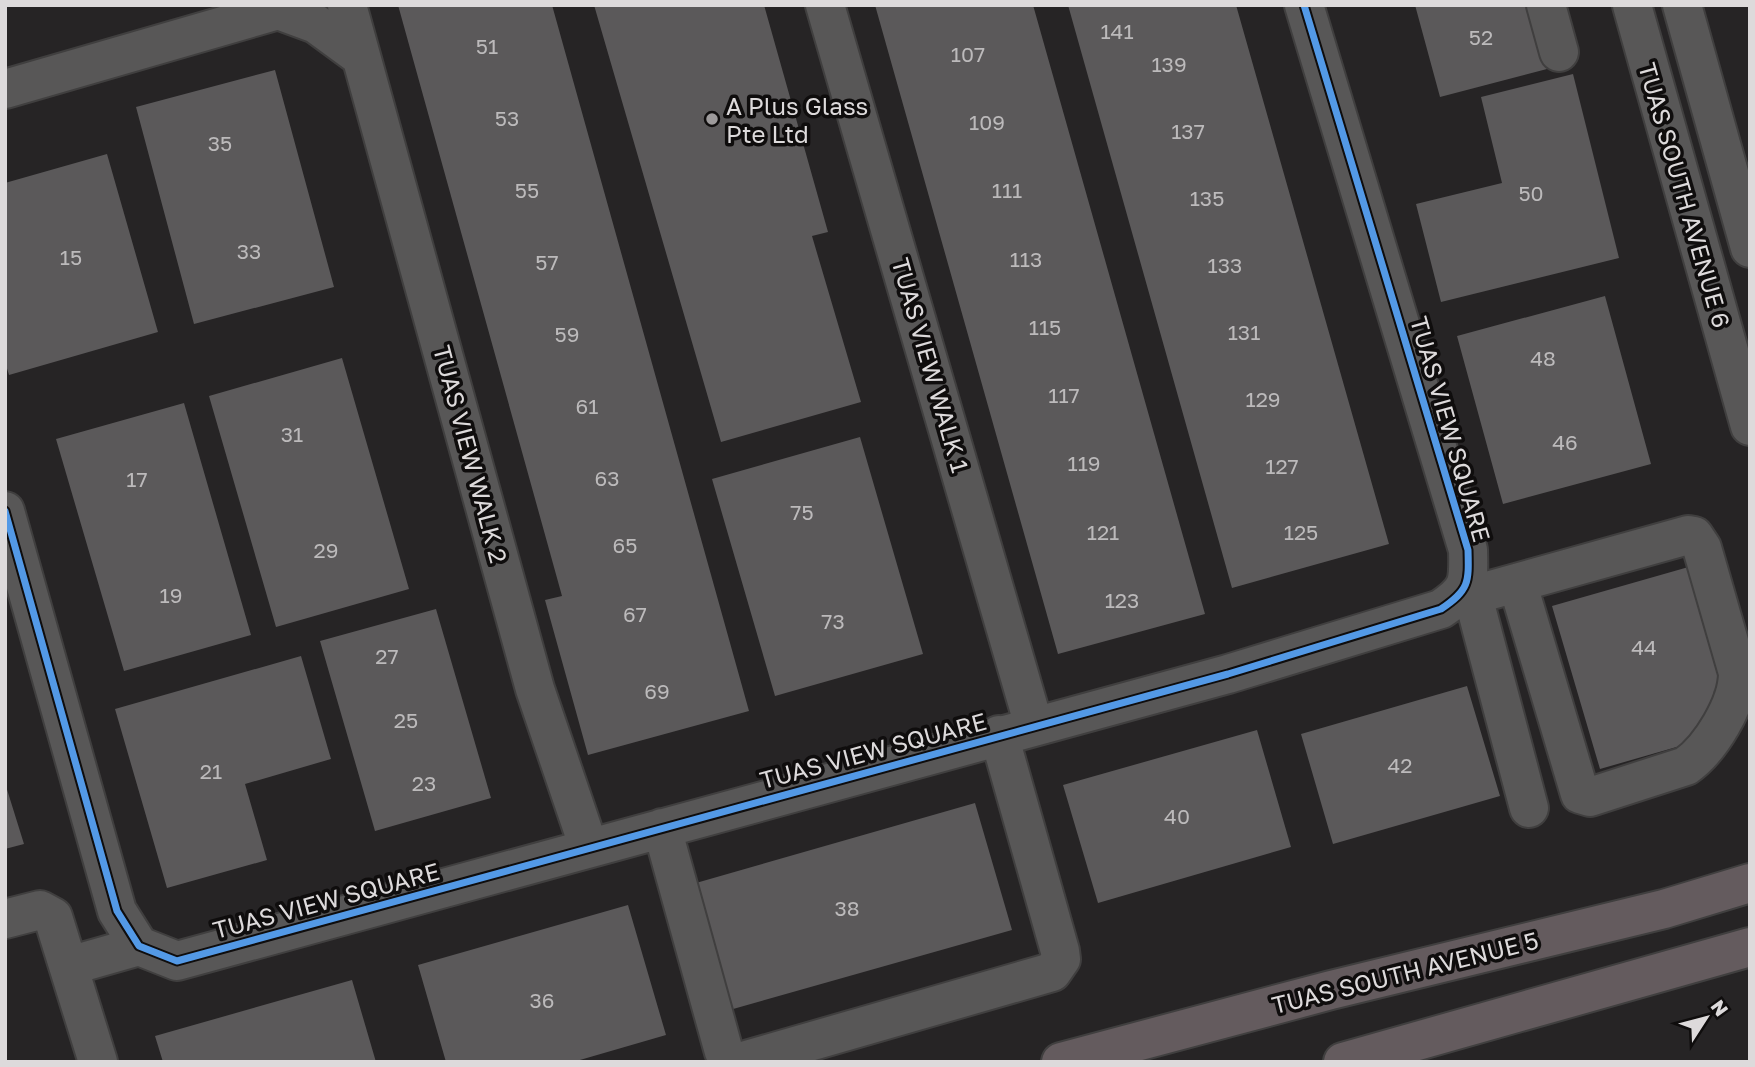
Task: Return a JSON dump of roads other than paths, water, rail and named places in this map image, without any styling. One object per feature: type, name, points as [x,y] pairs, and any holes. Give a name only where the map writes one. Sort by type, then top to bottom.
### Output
[{"type":"main road","name":"TUAS SOUTH AVENUE 5","points":[[1061,1062],[1331,990],[1664,909],[1749,882]]},
{"type":"main road","points":[[1343,1062],[1750,947]]},
{"type":"street","name":"TUAS VIEW WALK 2","points":[[347,5],[535,689],[589,848]]},
{"type":"street","name":"TUAS VIEW WALK 1","points":[[662,828],[724,1052],[734,1061],[743,1061],[1052,972],[1061,959],[1016,731],[825,5]]},
{"type":"street","name":"TUAS VIEW SQUARE","points":[[138,946],[177,961],[1228,674],[1441,609],[1471,588],[1468,550],[1304,5]]},
{"type":"street","points":[[1546,5],[1559,52]]},
{"type":"street","name":"TUAS SOUTH AVENUE 6","points":[[1632,5],[1750,426]]},
{"type":"street","name":"TUAS SOUTH AVENUE 6","points":[[1682,5],[1740,177],[1750,248]]},
{"type":"street","points":[[5,89],[279,8],[316,24],[361,57]]},
{"type":"street","points":[[1683,193],[1740,177]]},
{"type":"street","points":[[8,528],[117,911],[138,946],[69,966]]},
{"type":"street","points":[[1518,585],[1580,794],[1590,797],[1686,766],[1697,758],[1737,692],[1738,681],[1702,548],[1695,537],[1688,535],[1518,585],[1471,588],[1529,808]]},
{"type":"street","points":[[5,919],[40,910],[49,913],[69,966],[98,1062]]},
{"type":"place","name":"A Plus Glass Pte Ltd","points":[[712,119]]}]
